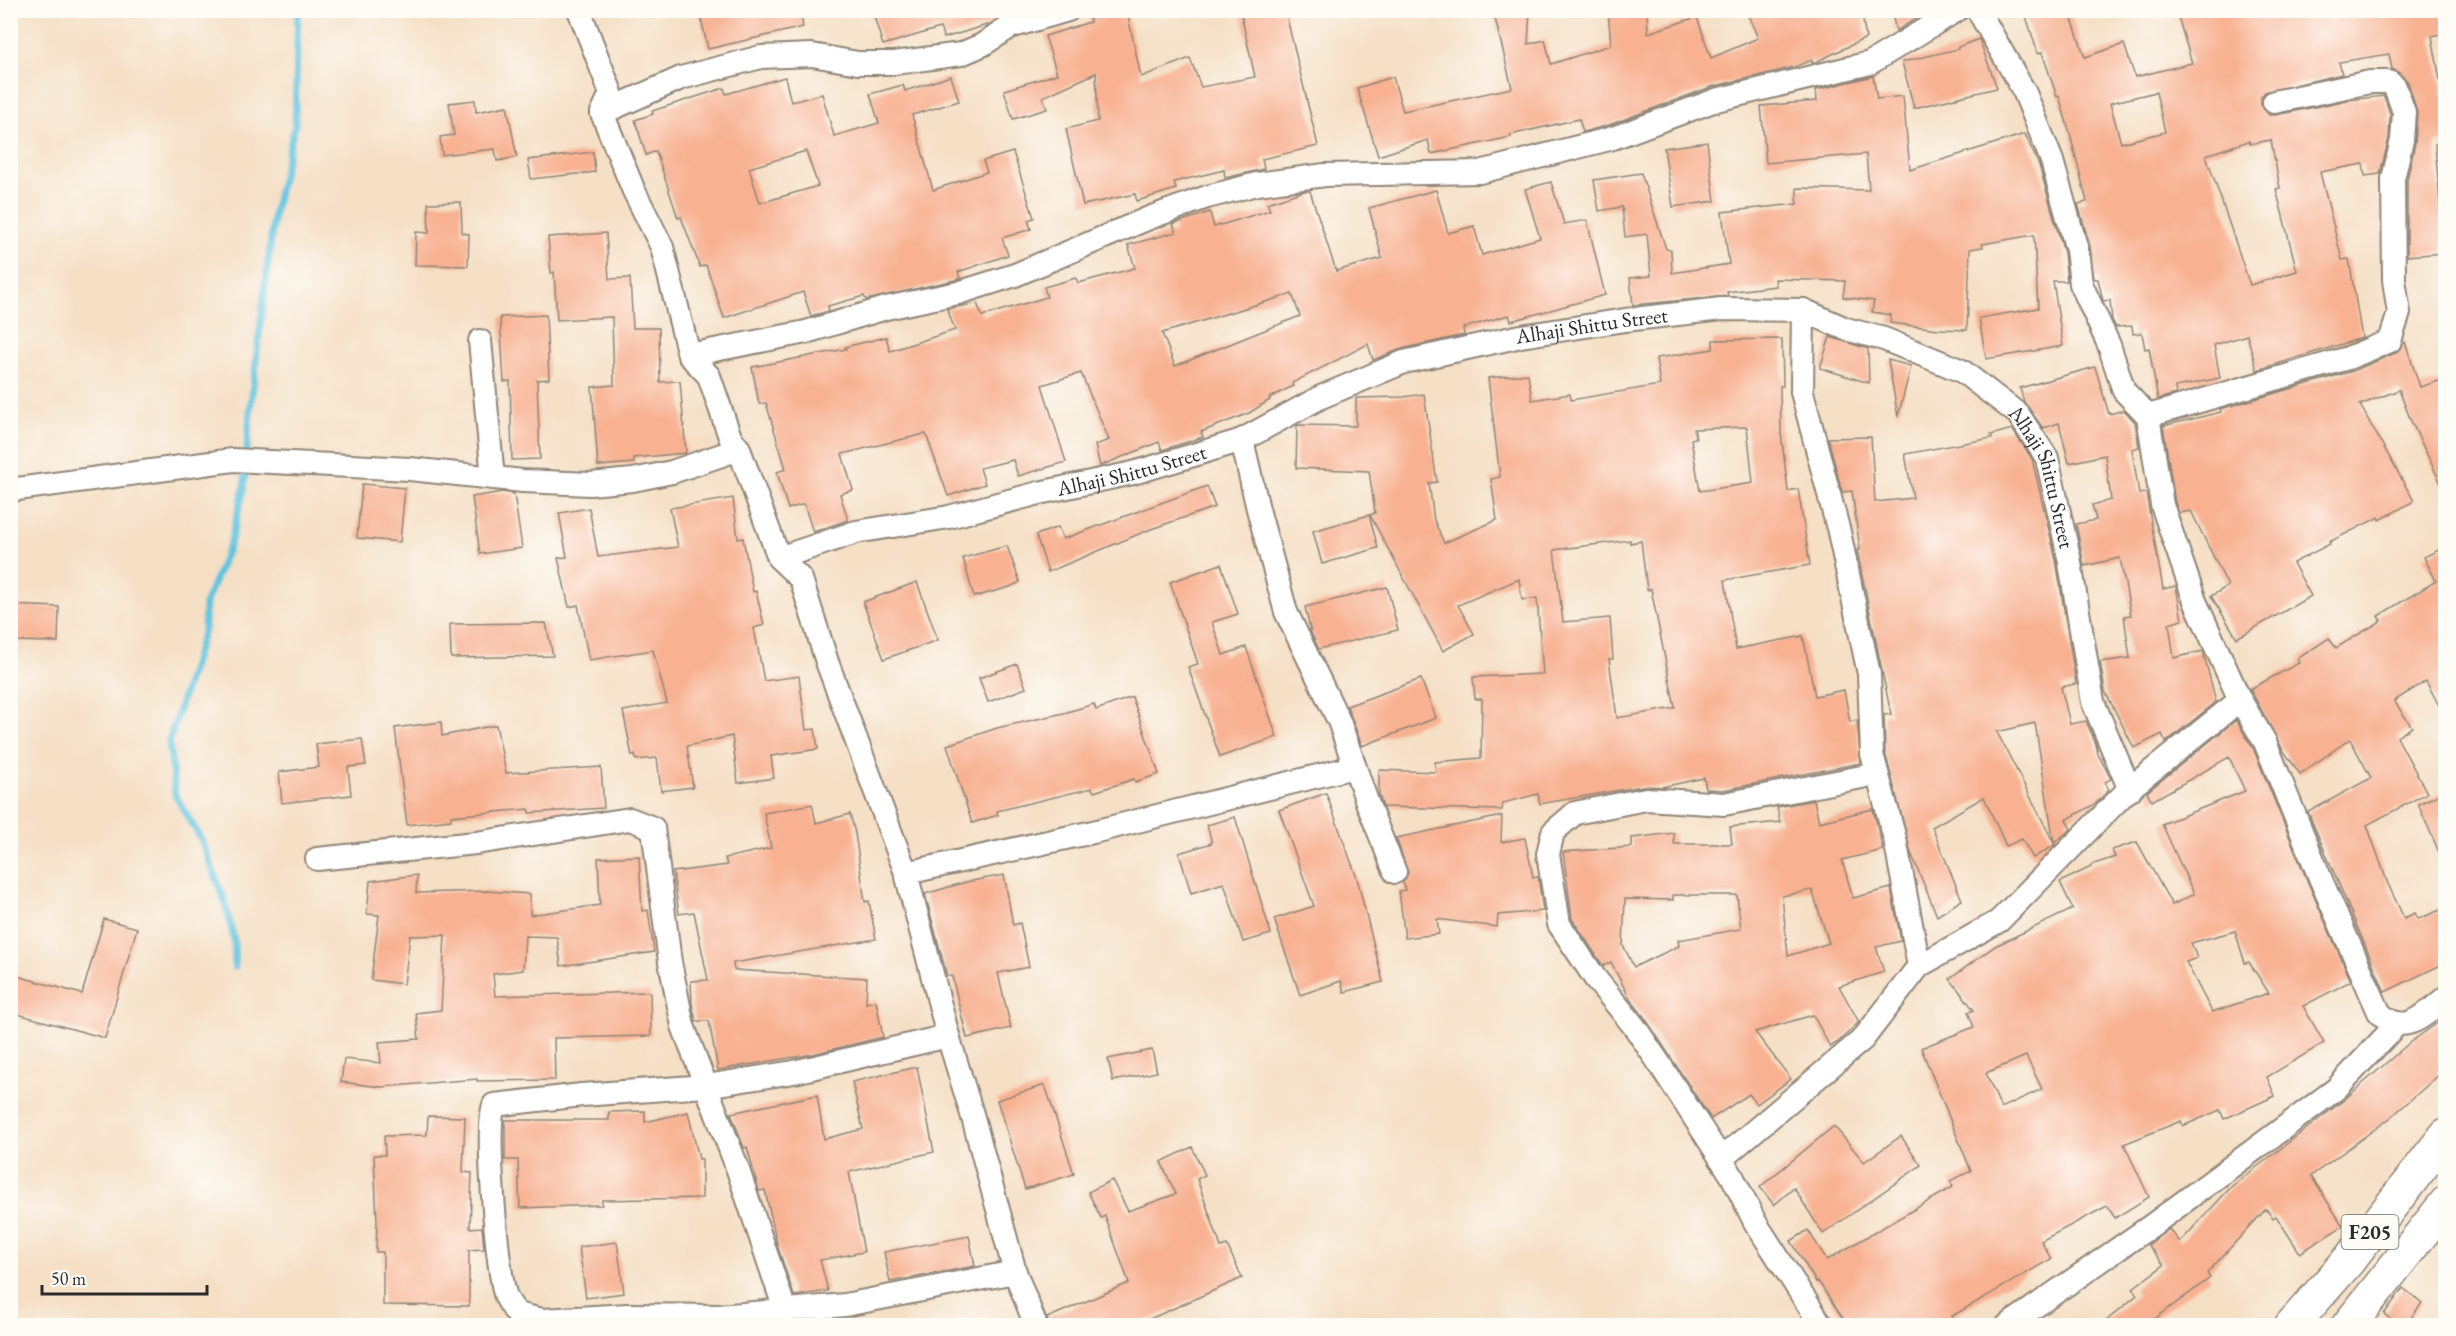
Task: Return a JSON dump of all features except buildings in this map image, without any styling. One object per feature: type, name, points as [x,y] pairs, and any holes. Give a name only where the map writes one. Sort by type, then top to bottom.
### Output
[{"type":"main road","name":"F205","points":[[2291,1326],[2349,1260],[2445,1135]]},
{"type":"main road","name":"F205","points":[[2348,1326],[2445,1203]]},
{"type":"street","points":[[579,10],[611,93],[602,113],[634,191],[662,247],[689,355],[710,376],[730,437],[739,449],[779,558],[801,579],[827,662],[906,873],[948,1036],[1016,1272],[1036,1326]]},
{"type":"street","points":[[602,113],[681,78],[761,57],[812,55],[858,63],[894,63],[961,54],[982,45],[1010,27],[1068,10]]},
{"type":"street","points":[[689,355],[806,332],[886,308],[958,293],[1015,275],[1149,218],[1207,197],[1257,184],[1325,175],[1480,172],[1613,138],[1716,100],[1870,63],[1957,10]]},
{"type":"street","points":[[1978,10],[2025,93],[2052,161],[2077,250],[2081,284],[2109,345],[2124,391],[2148,416],[2162,505],[2195,602],[2240,700],[2265,742],[2321,880],[2379,1012],[2387,1020],[2398,1023],[2418,1021],[2445,998]]},
{"type":"street","points":[[2148,416],[2348,358],[2390,341],[2398,314],[2394,280],[2393,179],[2402,140],[2404,112],[2395,87],[2389,82],[2370,82],[2274,102]]},
{"type":"street","name":"Alhaji Shittu Street","points":[[779,558],[856,532],[950,517],[1039,493],[1133,473],[1242,440],[1321,397],[1404,362],[1521,336],[1625,320],[1722,309],[1803,310],[1846,329],[1884,339],[1962,370],[2018,414],[2047,458],[2069,557],[2093,702],[2130,790]]},
{"type":"street","points":[[1803,310],[1802,392],[1839,532],[1869,674],[1872,753],[1895,839],[1919,966]]},
{"type":"street","points":[[480,341],[493,478]]},
{"type":"street","points":[[1242,440],[1286,612],[1339,721],[1354,767],[1395,872]]},
{"type":"street","points":[[10,490],[232,460],[410,469],[493,478],[590,484],[633,480],[672,472],[739,449]]},
{"type":"street","points":[[1722,1159],[1863,1039],[1919,966],[1999,921],[2130,790],[2240,700]]},
{"type":"street","points":[[906,873],[1093,832],[1354,767]]},
{"type":"street","points":[[1822,1326],[1755,1222],[1722,1159],[1634,1026],[1595,978],[1559,924],[1548,854],[1553,832],[1575,813],[1646,799],[1724,804],[1877,774]]},
{"type":"street","points":[[317,859],[476,843],[630,819],[653,828],[670,962],[683,1026],[737,1167],[785,1310]]},
{"type":"street","points":[[2007,1326],[2151,1226],[2336,1089],[2398,1023]]},
{"type":"street","points":[[948,1036],[794,1072],[706,1086],[582,1095],[494,1105],[490,1116],[494,1186],[506,1297],[517,1314],[542,1320],[628,1315],[719,1316],[845,1305],[1016,1272]]},
{"type":"waterway","points":[[235,967],[234,940],[225,902],[201,839],[175,795],[169,741],[204,630],[205,604],[230,544],[244,488],[250,411],[274,213],[295,124],[298,10]]}]
